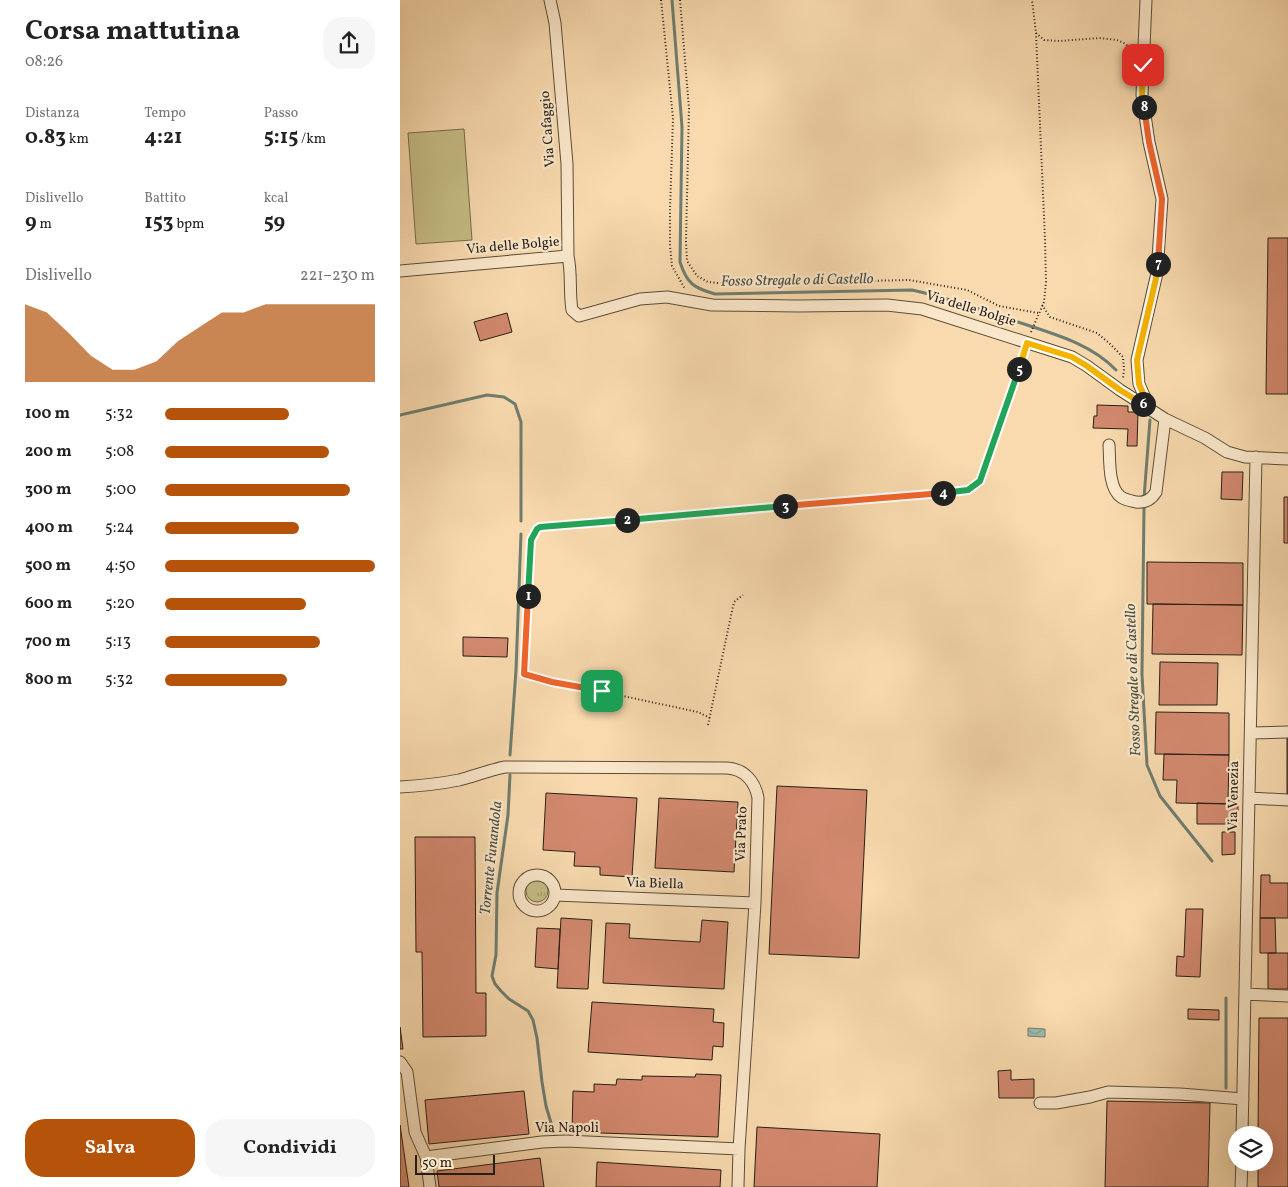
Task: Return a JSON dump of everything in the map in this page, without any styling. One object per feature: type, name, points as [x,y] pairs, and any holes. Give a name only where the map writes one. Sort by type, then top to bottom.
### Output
[{"type":"street","name":"Via Cafaggio","points":[[550,0],[555,24],[567,164],[568,256]]},
{"type":"street","points":[[1146,0],[1142,95],[1149,142],[1162,199],[1157,274],[1137,360],[1139,384],[1150,409]]},
{"type":"street","name":"Via delle Bolgie","points":[[400,271],[568,256],[570,266],[570,300],[572,310],[579,316],[640,299],[666,297],[732,305],[887,305],[922,309],[1028,340],[1072,357],[1165,419],[1205,438],[1227,452],[1244,456],[1288,459]]},
{"type":"street","points":[[1109,445],[1112,482],[1120,497],[1137,502],[1147,501],[1156,492],[1165,419]]},
{"type":"street","name":"Via Venezia","points":[[1242,1126],[1256,457]]},
{"type":"street","points":[[1251,732],[1288,732]]},
{"type":"street","name":"Via Prato","points":[[400,787],[431,785],[460,780],[496,768],[505,767],[733,768],[740,770],[747,776],[757,791],[758,798],[738,1187]]},
{"type":"street","points":[[1249,798],[1288,800]]},
{"type":"street","name":"Via Biella","points":[[555,895],[754,903]]},
{"type":"street","points":[[1245,994],[1288,996]]},
{"type":"street","points":[[400,1062],[407,1072],[414,1132],[426,1157],[430,1187]]},
{"type":"street","points":[[1040,1103],[1090,1097],[1108,1092],[1180,1094],[1243,1099]]},
{"type":"street","name":"Via Napoli","points":[[426,1157],[542,1142],[566,1141],[739,1149]]},
{"type":"street","points":[[1242,1171],[1242,1187]]},
{"type":"path","points":[[661,0],[673,118],[670,210],[672,266],[685,289],[701,302]]},
{"type":"path","points":[[680,0],[689,109],[687,261],[697,276],[708,282],[727,284],[909,280],[968,290],[999,306],[1038,313]]},
{"type":"path","points":[[710,718],[698,712],[524,674],[531,540],[540,527],[968,490],[980,481],[1028,340],[1042,305],[1046,282],[1036,33],[1032,0]]},
{"type":"path","points":[[1036,33],[1044,40],[1060,41],[1099,38],[1117,40],[1126,44],[1136,60],[1143,65]]},
{"type":"path","points":[[1042,305],[1050,316],[1097,333],[1109,342],[1123,357],[1124,370]]},
{"type":"path","points":[[708,725],[733,606],[735,601],[744,595]]},
{"type":"green space","points":[[464,129],[472,240],[416,244],[408,133]]},
{"type":"green space","points":[[537,880],[545,883],[548,891],[545,899],[537,902],[529,899],[526,891],[529,883]]},
{"type":"water","points":[[1028,1028],[1045,1029],[1045,1037],[1028,1036]]},
{"type":"building","points":[[1268,238],[1288,238],[1288,394],[1266,394]]},
{"type":"building","points":[[507,313],[512,332],[480,341],[474,322]]},
{"type":"building","points":[[1097,405],[1128,406],[1128,412],[1138,412],[1137,446],[1127,446],[1128,429],[1093,428],[1094,416],[1097,416]]},
{"type":"building","points":[[1222,472],[1243,472],[1242,500],[1221,499]]},
{"type":"building","points":[[1284,497],[1288,497],[1288,543],[1284,543]]},
{"type":"building","points":[[1147,562],[1243,563],[1243,605],[1147,604]]},
{"type":"building","points":[[1153,604],[1243,605],[1242,655],[1152,654]]},
{"type":"building","points":[[463,637],[508,638],[507,657],[463,656]]},
{"type":"building","points":[[1160,662],[1218,663],[1217,705],[1159,705]]},
{"type":"building","points":[[1156,712],[1229,713],[1229,755],[1155,754]]},
{"type":"building","points":[[1288,737],[1288,794],[1287,794]]},
{"type":"building","points":[[1164,754],[1229,755],[1228,804],[1176,803],[1177,780],[1163,780]]},
{"type":"building","points":[[777,786],[867,790],[859,958],[769,954]]},
{"type":"building","points":[[546,793],[637,798],[632,877],[600,875],[600,867],[574,866],[575,852],[543,850]]},
{"type":"building","points":[[659,798],[738,802],[734,872],[655,868]]},
{"type":"building","points":[[1197,803],[1238,804],[1238,824],[1197,824]]},
{"type":"building","points":[[1222,832],[1235,832],[1235,854],[1222,855]]},
{"type":"building","points":[[415,837],[475,837],[476,993],[486,993],[486,1036],[423,1037],[422,952],[416,952]]},
{"type":"building","points":[[1261,875],[1270,875],[1270,883],[1288,883],[1288,918],[1260,918]]},
{"type":"building","points":[[1186,909],[1203,909],[1200,977],[1176,976],[1177,956],[1184,957]]},
{"type":"building","points":[[561,918],[592,920],[588,989],[557,988]]},
{"type":"building","points":[[1260,918],[1275,918],[1276,953],[1260,953]]},
{"type":"building","points":[[702,920],[728,922],[724,989],[603,983],[606,923],[630,924],[629,938],[700,942]]},
{"type":"building","points":[[537,928],[560,929],[558,969],[535,967]]},
{"type":"building","points":[[1268,953],[1288,953],[1288,989],[1268,989]]},
{"type":"building","points":[[592,1002],[714,1009],[713,1022],[724,1023],[723,1047],[713,1046],[712,1060],[588,1052]]},
{"type":"building","points":[[1188,1009],[1219,1010],[1219,1020],[1188,1019]]},
{"type":"building","points":[[1259,1018],[1288,1018],[1288,1187],[1258,1187],[1258,1171],[1273,1171],[1273,1126],[1258,1126]]},
{"type":"building","points":[[400,1027],[403,1049],[400,1049]]},
{"type":"building","points":[[1011,1070],[1011,1080],[1034,1079],[1034,1098],[999,1098],[998,1071]]},
{"type":"building","points":[[696,1074],[721,1075],[718,1137],[572,1132],[573,1091],[594,1092],[594,1084],[616,1085],[617,1079],[642,1080],[642,1076],[695,1077]]},
{"type":"building","points":[[524,1091],[529,1134],[429,1144],[425,1100]]},
{"type":"building","points":[[1107,1101],[1210,1103],[1208,1187],[1105,1187]]},
{"type":"building","points":[[400,1125],[409,1187],[400,1187]]},
{"type":"building","points":[[757,1127],[880,1134],[877,1187],[754,1187]]},
{"type":"building","points":[[540,1158],[544,1187],[439,1187],[437,1171]]},
{"type":"building","points":[[597,1162],[721,1170],[720,1187],[596,1187]]},
{"type":"waterway","name":"Fosso Stregale o di Castello","points":[[672,0],[682,127],[680,262],[685,275],[692,284],[702,290],[715,294],[912,290],[961,303],[1066,338],[1093,352],[1116,370]]},
{"type":"waterway","name":"Torrente Funandola","points":[[400,415],[487,395],[504,397],[515,404],[521,422],[521,521]]},
{"type":"waterway","name":"Fosso Stregale o di Castello","points":[[1144,498],[1150,420]]},
{"type":"waterway","name":"Fosso Stregale o di Castello","points":[[1144,508],[1142,674],[1147,765],[1160,796],[1212,861]]},
{"type":"waterway","name":"Torrente Funandola","points":[[510,755],[516,670],[521,534]]},
{"type":"waterway","name":"Torrente Funandola","points":[[510,775],[508,815],[497,893],[496,955],[492,976],[495,984],[501,991],[509,999],[528,1011],[533,1020],[546,1106],[554,1133]]},
{"type":"waterway","name":"Fosso Stregale o di Castello","points":[[1226,998],[1226,1088]]},
{"type":"route","points":[[602,691],[552,682],[524,674],[531,540],[540,527],[968,490],[980,481],[1027,343],[1072,357],[1150,409],[1139,384],[1136,366],[1157,274],[1162,199],[1149,142],[1142,95],[1143,65]]}]
